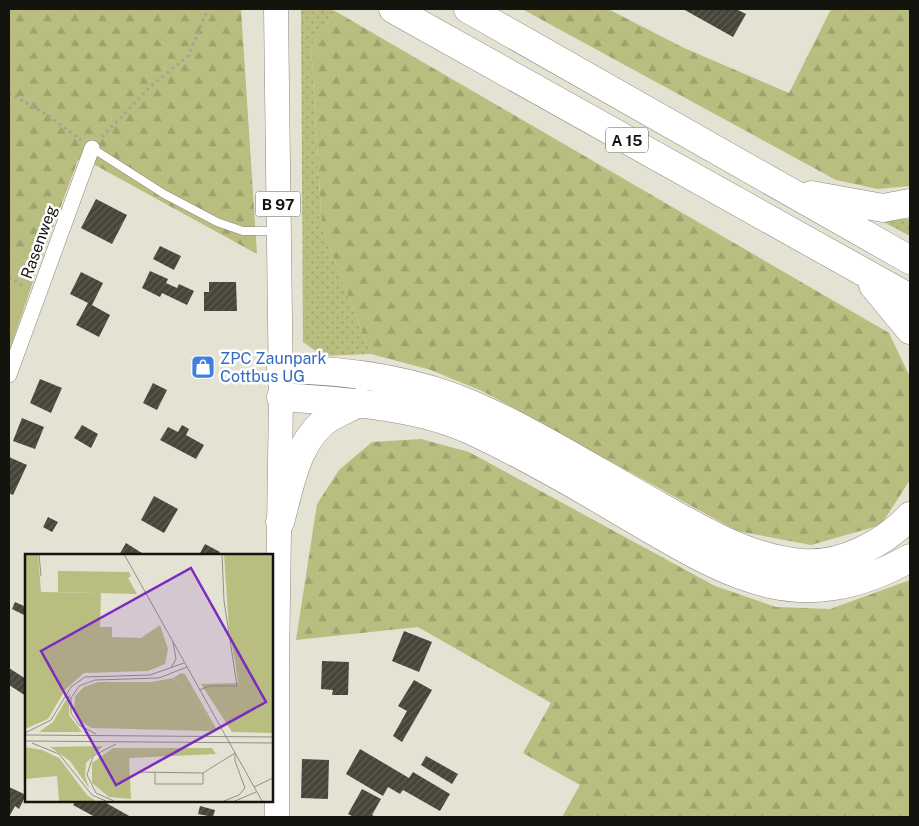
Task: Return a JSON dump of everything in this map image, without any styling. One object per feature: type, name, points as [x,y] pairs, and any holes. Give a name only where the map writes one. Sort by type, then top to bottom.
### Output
[{"type":"highway","name":"A 15","points":[[393,9],[910,298]]},
{"type":"highway","name":"A 15","points":[[468,9],[910,260]]},
{"type":"highway","points":[[786,190],[884,208],[910,203]]},
{"type":"highway","points":[[861,271],[910,330]]},
{"type":"highway","points":[[281,370],[370,376],[448,395],[515,426],[702,530],[743,549],[774,559],[804,564],[832,560],[857,553],[884,540],[910,516]]},
{"type":"highway","points":[[281,397],[360,402],[424,415],[469,430],[578,487],[691,553],[754,580],[784,587],[818,589],[851,584],[874,576],[910,558]]},
{"type":"highway","points":[[280,522],[298,461],[308,438],[329,418],[360,402]]},
{"type":"main road","name":"B 97","points":[[276,9],[281,370]]},
{"type":"main road","points":[[277,817],[276,665],[280,522],[281,370]]},
{"type":"street","name":"Rasenweg","points":[[9,376],[92,148]]},
{"type":"lane","points":[[92,148],[164,194],[217,222],[243,231],[278,232]]},
{"type":"path","points":[[9,93],[46,114],[92,148],[151,86],[188,56],[208,9]]},
{"type":"green space","points":[[9,9],[241,9],[257,254],[95,165],[78,160],[37,270],[9,251]]},
{"type":"green space","points":[[301,9],[328,9],[335,11],[311,46],[322,228],[371,354],[323,356],[303,342]]},
{"type":"green space","points":[[522,9],[608,9],[684,48],[789,93],[831,9],[910,9],[910,186],[878,189],[836,180]]},
{"type":"green space","points":[[335,11],[889,333],[910,377],[910,480],[881,525],[811,545],[737,531],[484,392],[431,370],[371,354],[322,228],[311,46]]},
{"type":"green space","points":[[878,219],[910,219],[910,236]]},
{"type":"green space","points":[[9,251],[37,270],[9,352]]},
{"type":"green space","points":[[421,439],[469,452],[715,586],[776,607],[830,609],[910,580],[910,817],[562,817],[580,785],[523,753],[551,703],[418,627],[296,640],[317,504],[339,470],[372,442]]},
{"type":"building","points":[[683,9],[736,9],[746,14],[733,37]]},
{"type":"building","points":[[96,199],[127,215],[112,244],[81,228]]},
{"type":"building","points":[[160,246],[181,256],[174,270],[153,259]]},
{"type":"building","points":[[150,271],[168,279],[166,283],[177,288],[179,284],[194,291],[187,305],[162,293],[160,297],[142,288]]},
{"type":"building","points":[[81,272],[103,283],[92,305],[110,315],[99,337],[76,325],[88,303],[70,294]]},
{"type":"building","points":[[209,282],[236,282],[237,311],[204,311],[204,292],[209,292]]},
{"type":"building","points":[[40,379],[62,388],[51,413],[30,403]]},
{"type":"building","points":[[153,383],[167,390],[157,410],[143,403]]},
{"type":"building","points":[[22,418],[44,427],[35,449],[13,441]]},
{"type":"building","points":[[82,425],[98,434],[91,448],[74,438]]},
{"type":"building","points":[[182,425],[189,429],[186,435],[204,445],[196,459],[160,440],[168,427],[178,432]]},
{"type":"building","points":[[9,457],[27,465],[13,495],[9,493]]},
{"type":"building","points":[[154,496],[178,509],[164,533],[141,520]]},
{"type":"building","points":[[48,517],[58,522],[52,532],[43,527]]},
{"type":"building","points":[[126,543],[143,554],[120,554]]},
{"type":"building","points":[[205,544],[220,552],[219,554],[200,554]]},
{"type":"building","points":[[15,602],[25,607],[24,615],[12,609]]},
{"type":"building","points":[[404,631],[432,642],[419,672],[392,661]]},
{"type":"building","points":[[322,661],[349,662],[348,695],[332,695],[333,690],[321,689]]},
{"type":"building","points":[[9,668],[25,678],[25,695],[9,685]]},
{"type":"building","points":[[414,680],[432,690],[402,742],[393,736],[407,711],[398,706]]},
{"type":"building","points":[[360,749],[409,778],[413,772],[450,794],[440,811],[403,790],[400,794],[388,787],[383,796],[346,774]]},
{"type":"building","points":[[426,756],[458,774],[452,784],[421,765]]},
{"type":"building","points":[[302,759],[329,760],[328,799],[301,798]]},
{"type":"building","points":[[9,787],[25,795],[25,797],[19,809],[15,806],[9,817]]},
{"type":"building","points":[[362,789],[381,799],[372,815],[376,817],[354,817],[348,814]]},
{"type":"building","points":[[75,801],[103,801],[131,817],[95,817],[73,805]]},
{"type":"building","points":[[200,806],[215,810],[213,817],[198,814]]},
{"type":"place","name":"ZPC Zaunpark Cottbus UG","points":[[203,367]]}]
